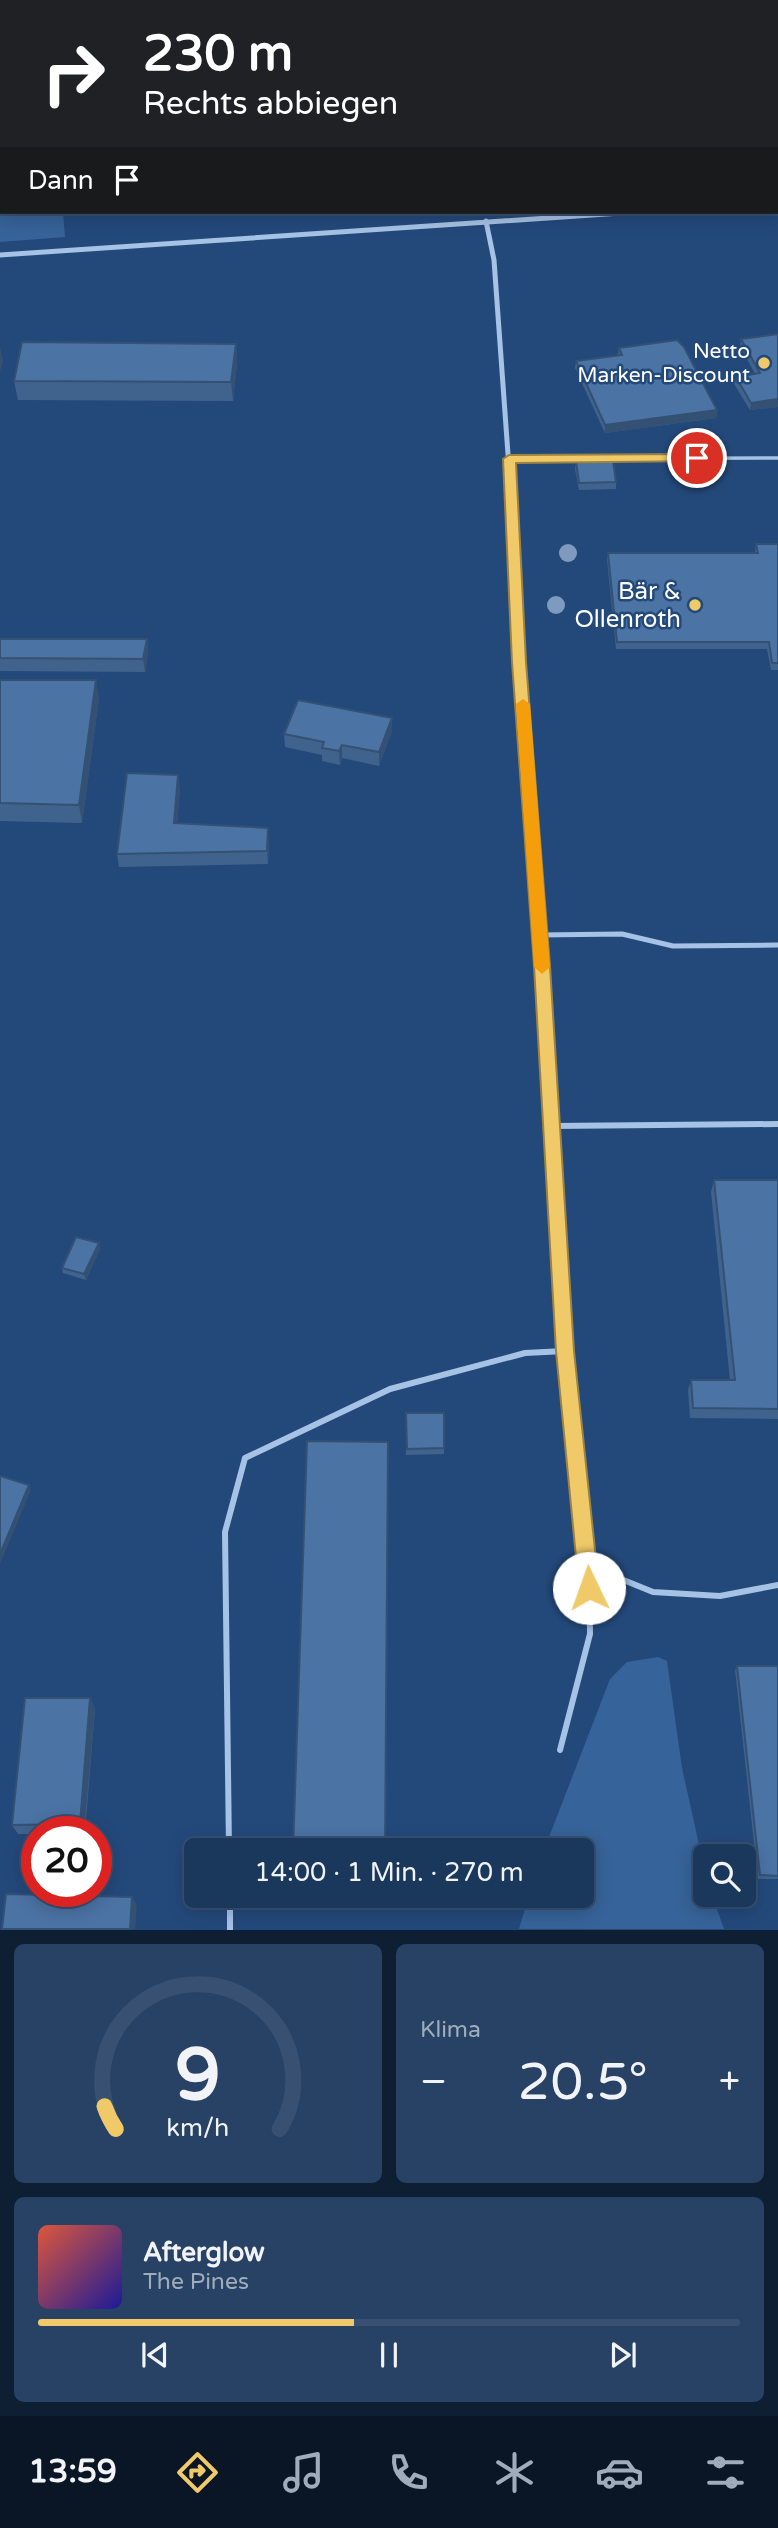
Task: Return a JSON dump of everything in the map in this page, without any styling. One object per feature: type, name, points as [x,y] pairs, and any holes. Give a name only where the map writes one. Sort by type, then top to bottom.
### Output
[{"type":"street","points":[[0,255],[603,214]]},
{"type":"street","points":[[486,221],[494,260],[509,459],[519,662],[540,934],[565,1351],[589,1566]]},
{"type":"lane","points":[[509,459],[778,458]]},
{"type":"lane","points":[[540,934],[622,934],[673,946],[778,945]]},
{"type":"lane","points":[[552,1125],[778,1124]]},
{"type":"lane","points":[[229,1838],[225,1531],[245,1458],[390,1389],[525,1353],[565,1351]]},
{"type":"lane","points":[[560,1750],[590,1634],[589,1566],[653,1592],[720,1596],[778,1585]]},
{"type":"lane","points":[[229,1908],[230,1930]]},
{"type":"shaded area","points":[[0,214],[63,214],[65,237],[0,242]]},
{"type":"shaded area","points":[[658,1657],[667,1661],[682,1768],[699,1844],[693,1844],[693,1907],[716,1907],[724,1929],[519,1929],[525,1908],[594,1908],[594,1838],[549,1838],[610,1679],[627,1662]]},
{"type":"building","name":"Netto Marken-Discount","points":[[778,334],[778,399],[751,403],[736,377],[760,373],[741,339]]},
{"type":"building","points":[[677,340],[684,347],[717,410],[605,425],[576,361],[622,355],[619,348]]},
{"type":"building","points":[[22,342],[236,344],[231,382],[14,381]]},
{"type":"building","points":[[576,461],[613,461],[616,482],[579,483]]},
{"type":"building","name":"Bär & Ollenroth","points":[[756,544],[778,544],[778,663],[772,663],[769,642],[617,642],[608,553],[758,553]]},
{"type":"building","points":[[0,639],[147,639],[143,659],[0,658]]},
{"type":"building","points":[[0,680],[96,680],[79,805],[0,803]]},
{"type":"building","points":[[298,700],[392,718],[379,752],[342,745],[339,751],[322,748],[324,742],[284,734]]},
{"type":"building","points":[[127,773],[178,775],[174,823],[268,828],[267,851],[117,854]]},
{"type":"building","points":[[714,1180],[778,1180],[778,1409],[693,1408],[691,1380],[735,1380]]},
{"type":"building","points":[[76,1237],[99,1243],[84,1274],[62,1268]]},
{"type":"building","points":[[406,1413],[444,1413],[444,1448],[407,1449]]},
{"type":"building","points":[[307,1441],[388,1442],[385,1838],[293,1838]]},
{"type":"building","points":[[0,1476],[29,1485],[0,1554]]},
{"type":"building","points":[[737,1666],[778,1666],[778,1876],[760,1875]]},
{"type":"building","points":[[25,1698],[90,1698],[81,1816],[21,1816],[21,1825],[12,1825]]},
{"type":"building","points":[[6,1894],[21,1894],[21,1907],[112,1907],[112,1897],[132,1897],[130,1929],[2,1929]]},
{"type":"slow traffic","points":[[523,704],[542,967]]},
{"type":"place","name":"Netto Marken-Discount","points":[[764,363]]},
{"type":"place","name":"Bär & Ollenroth","points":[[695,605]]},
{"type":"route","points":[[589,1588],[589,1566],[565,1351],[542,966],[519,662],[509,459],[697,458]]}]
